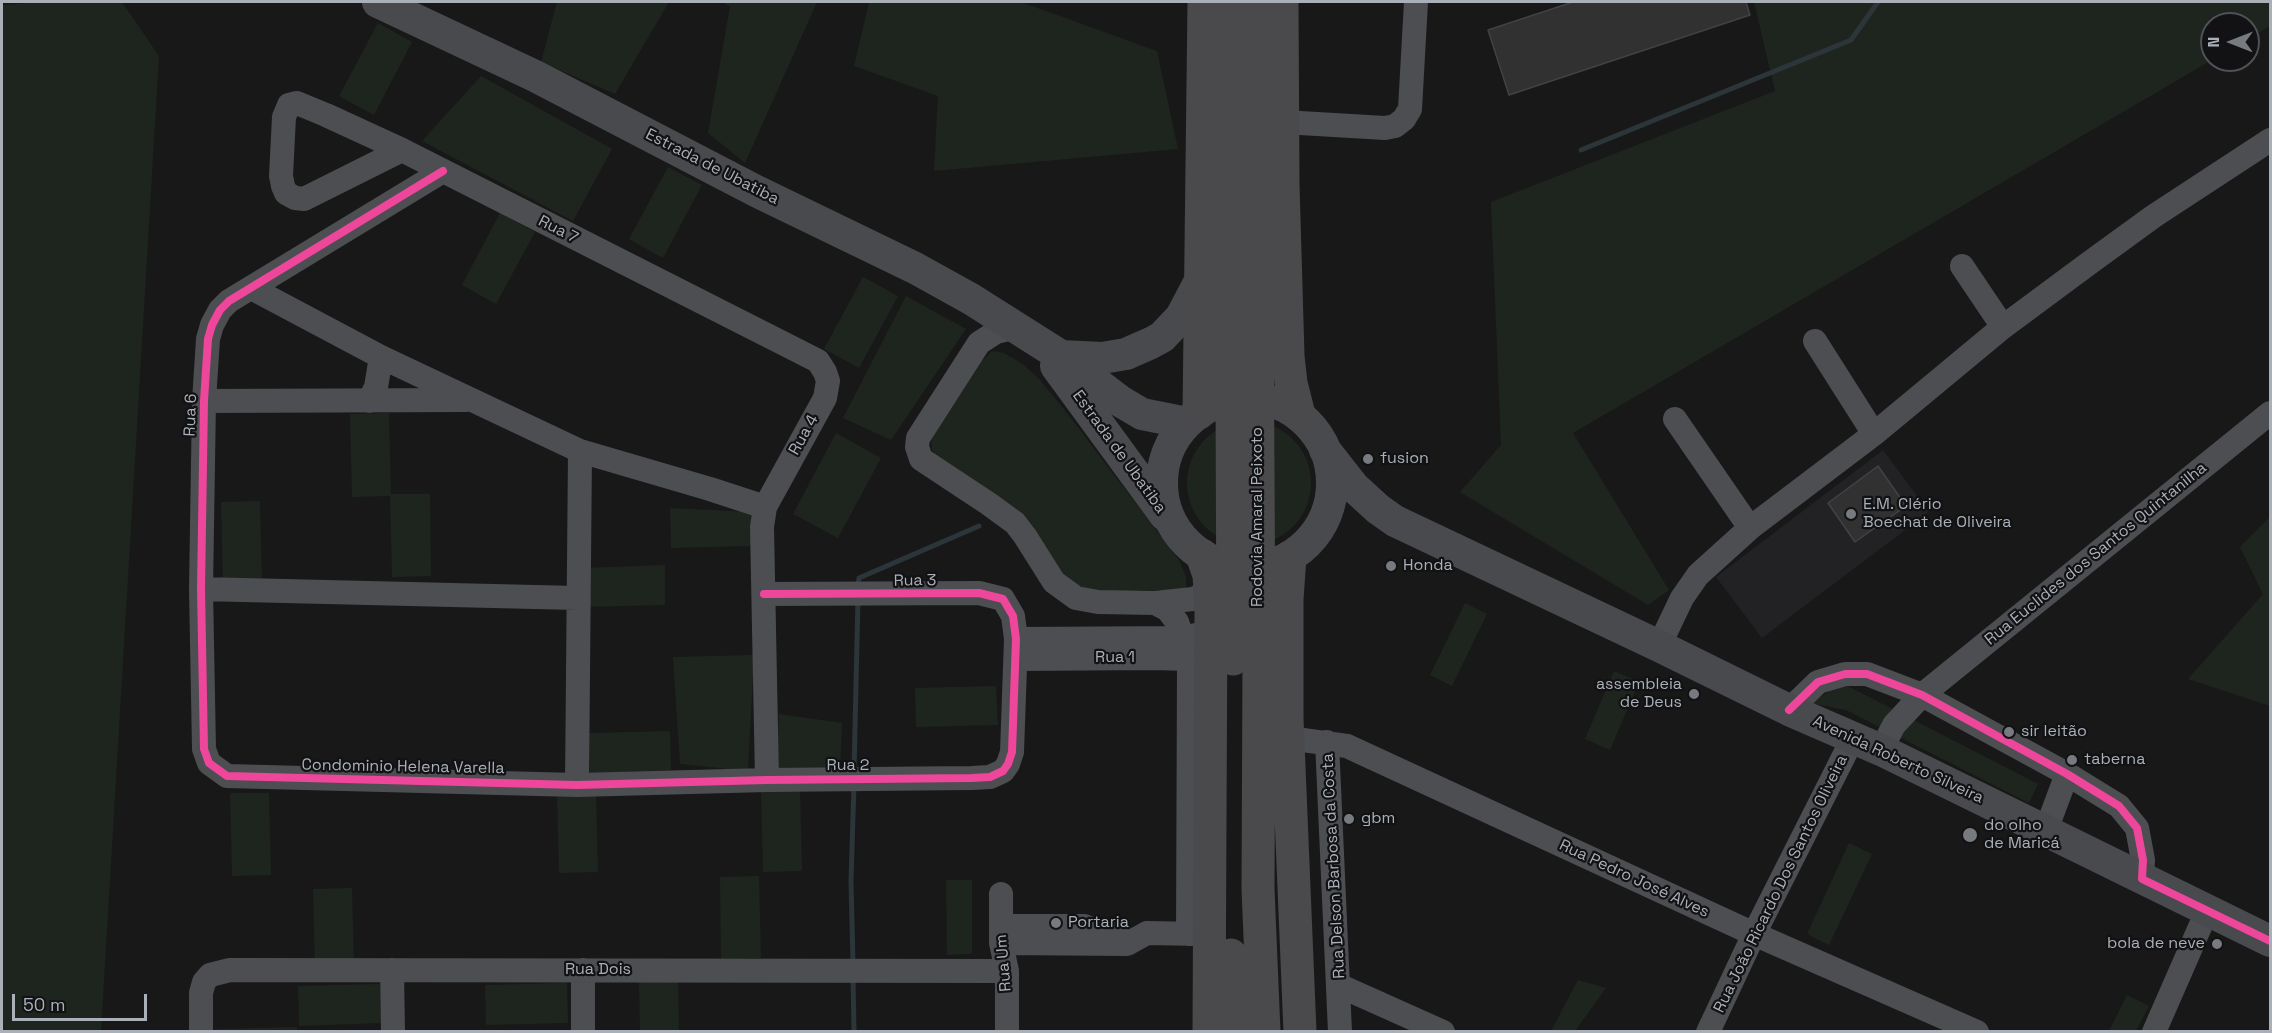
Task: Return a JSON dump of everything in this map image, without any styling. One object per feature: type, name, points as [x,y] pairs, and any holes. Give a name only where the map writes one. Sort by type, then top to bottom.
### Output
[{"type":"highway","points":[[1193,418],[1230,282],[1204,2]]},
{"type":"highway","name":"Rodovia Amaral Peixoto","points":[[1231,2],[1230,282],[1214,651],[1230,891],[1234,1032]]},
{"type":"highway","name":"Rodovia Amaral Peixoto","points":[[1230,282],[1255,2]]},
{"type":"highway","points":[[1282,2],[1288,356],[1291,383],[1299,415]]},
{"type":"highway","points":[[1202,555],[1209,575],[1214,651],[1198,934],[1209,1032]]},
{"type":"highway","points":[[1290,556],[1287,609],[1288,738],[1300,1032]]},
{"type":"highway","name":"Rodovia Amaral Peixoto","points":[[1214,651],[1258,889],[1264,1032]]},
{"type":"main road","name":"Estrada de Ubatiba","points":[[378,2],[535,76],[756,191],[915,268],[1039,342],[1102,389],[1142,414],[1193,418]]},
{"type":"main road","points":[[1039,342],[1102,358],[1126,354],[1162,337],[1181,317],[1230,282]]},
{"type":"main road","name":"Estrada de Ubatiba","points":[[1039,342],[1177,530]]},
{"type":"main road","points":[[1243,398],[1272,402],[1299,415],[1318,437],[1325,450],[1332,480],[1331,496],[1317,531],[1300,550],[1267,566],[1251,568],[1217,563],[1191,547],[1177,530],[1164,500],[1164,467],[1169,451],[1193,418],[1214,405],[1243,398]]},
{"type":"main road","name":"Avenida Roberto Silveira","points":[[1325,450],[1354,487],[1395,521],[1789,710],[1867,744],[2207,911],[2266,934]]},
{"type":"main road","name":"Avenida Roberto Silveira","points":[[1317,531],[1349,518],[1371,516],[1395,521]]},
{"type":"street","points":[[1283,122],[1385,129],[1395,126],[1404,118],[1410,109],[1416,2]]},
{"type":"street","name":"Rua 7","points":[[402,150],[304,199],[295,198],[286,193],[281,176],[284,117],[289,105],[297,103],[402,150],[818,361]]},
{"type":"street","points":[[1659,646],[1682,598],[1698,575],[1750,528],[1874,434],[2003,327],[2154,216],[2271,140]]},
{"type":"street","name":"Rua 6","points":[[227,777],[210,763],[204,749],[201,589],[204,401],[208,339],[212,325],[220,310],[229,301],[253,289],[443,171]]},
{"type":"street","points":[[1962,266],[2003,327]]},
{"type":"street","points":[[281,270],[286,305]]},
{"type":"street","points":[[253,289],[381,357],[580,451],[765,507],[762,527],[767,780]]},
{"type":"street","points":[[1039,342],[996,332],[986,337],[979,344],[923,429],[918,438],[918,454],[927,464],[989,504],[1015,524],[1054,582],[1069,594],[1090,602],[1155,603],[1193,599],[1210,591]]},
{"type":"street","points":[[1815,341],[1874,434]]},
{"type":"street","points":[[369,401],[376,387],[381,357]]},
{"type":"street","name":"Rua 4","points":[[765,507],[825,398],[828,381],[818,361]]},
{"type":"street","points":[[204,401],[471,400]]},
{"type":"street","name":"Rua Euclides dos Santos Quintanilha","points":[[1867,744],[1894,725],[1922,696],[2271,413]]},
{"type":"street","points":[[1675,419],[1750,528]]},
{"type":"street","points":[[578,785],[580,451]]},
{"type":"street","points":[[201,589],[578,598]]},
{"type":"street","name":"Rua 3","points":[[764,594],[979,593],[992,595],[1003,599],[1013,616],[1016,649]]},
{"type":"street","points":[[1155,603],[1214,651]]},
{"type":"street","name":"Rua 1","points":[[1016,649],[1214,651]]},
{"type":"street","name":"Rua 2","points":[[578,785],[990,777],[1003,771],[1012,752],[1016,649]]},
{"type":"street","points":[[1789,710],[1818,682],[1845,674],[1867,674],[1922,696],[2067,774],[2119,806],[2137,828],[2141,842],[2142,879]]},
{"type":"street","name":"Rua Pedro José Alves","points":[[1288,738],[1347,746],[1754,934],[1977,1032]]},
{"type":"street","name":"Rua Delson Barbosa da Costa","points":[[1327,742],[1338,985],[1443,1032]]},
{"type":"street","name":"Rua João Ricardo Dos Santos Oliveira","points":[[1708,1032],[1754,934],[1867,744]]},
{"type":"street","points":[[2046,830],[2067,774]]},
{"type":"street","name":"Condominio Helena Varella","points":[[227,777],[578,785]]},
{"type":"street","name":"Rua Um","points":[[1000,894],[1001,935],[1007,971],[1007,1032]]},
{"type":"street","points":[[2154,1032],[2207,911]]},
{"type":"street","points":[[1001,935],[1084,926],[1094,930],[1140,929],[1198,934]]},
{"type":"street","points":[[1001,935],[1127,944],[1140,929]]},
{"type":"street","name":"Rua Dois","points":[[201,1032],[201,993],[204,982],[210,975],[230,970],[1007,971]]},
{"type":"street","points":[[392,970],[393,1032]]},
{"type":"street","points":[[583,970],[583,1032]]},
{"type":"street","points":[[1338,985],[1340,1032]]},
{"type":"shaded area","points":[[44,2],[122,2],[159,56],[101,1031],[2,1031],[2,5]]},
{"type":"shaded area","points":[[557,2],[669,2],[615,94],[541,62]]},
{"type":"shaded area","points":[[721,2],[817,2],[745,163],[708,133],[730,6]]},
{"type":"shaded area","points":[[869,2],[1021,2],[1157,51],[1178,149],[934,171],[938,96],[854,66]]},
{"type":"shaded area","points":[[1754,2],[2270,2],[2270,26],[2260,32],[2260,12],[2200,12],[2200,67],[1573,433],[1669,590],[1648,605],[1460,492],[1501,445],[1491,202],[1775,91]]},
{"type":"shaded area","points":[[378,23],[412,42],[374,115],[339,96]]},
{"type":"shaded area","points":[[481,76],[612,149],[573,221],[422,141]]},
{"type":"shaded area","points":[[668,167],[702,185],[663,258],[629,239]]},
{"type":"shaded area","points":[[500,213],[535,232],[496,304],[462,285]]},
{"type":"shaded area","points":[[863,277],[898,296],[859,368],[824,349]]},
{"type":"shaded area","points":[[906,296],[966,329],[891,440],[843,418]]},
{"type":"shaded area","points":[[992,351],[1004,353],[1024,365],[1039,379],[1067,413],[1179,560],[1186,577],[1186,590],[1095,591],[1068,583],[932,451],[931,438],[982,361]]},
{"type":"shaded area","points":[[389,413],[391,494],[430,494],[431,576],[392,577],[390,496],[352,497],[350,414]]},
{"type":"shaded area","points":[[1249,421],[1273,426],[1293,439],[1306,459],[1311,483],[1306,507],[1293,527],[1273,540],[1249,545],[1225,540],[1205,527],[1192,507],[1187,483],[1192,459],[1205,439],[1225,426]]},
{"type":"shaded area","points":[[836,433],[881,458],[838,538],[793,514]]},
{"type":"shaded area","points":[[1883,450],[1929,512],[1762,638],[1716,577]]},
{"type":"shaded area","points":[[260,501],[262,583],[223,584],[221,502]]},
{"type":"shaded area","points":[[670,508],[751,512],[752,546],[671,548]]},
{"type":"shaded area","points":[[2270,517],[2270,706],[2188,679],[2263,594],[2240,547]]},
{"type":"shaded area","points":[[665,565],[665,605],[584,607],[583,568]]},
{"type":"shaded area","points":[[1465,603],[1487,614],[1452,686],[1430,675]]},
{"type":"shaded area","points":[[754,655],[748,771],[680,764],[673,657]]},
{"type":"shaded area","points":[[1614,671],[1639,682],[1610,750],[1585,739]]},
{"type":"shaded area","points":[[1842,683],[2038,784],[2029,803],[1846,710],[1811,703]]},
{"type":"shaded area","points":[[996,686],[998,725],[916,727],[915,688]]},
{"type":"shaded area","points":[[779,714],[842,723],[840,770],[776,773]]},
{"type":"shaded area","points":[[670,731],[671,770],[590,773],[589,733]]},
{"type":"shaded area","points":[[800,789],[802,871],[763,872],[761,790]]},
{"type":"shaded area","points":[[596,790],[598,872],[559,873],[557,791]]},
{"type":"shaded area","points":[[230,793],[269,793],[271,875],[232,876]]},
{"type":"shaded area","points":[[1849,843],[1872,854],[1829,945],[1807,934]]},
{"type":"shaded area","points":[[759,876],[761,958],[721,959],[720,877]]},
{"type":"shaded area","points":[[946,880],[972,880],[971,954],[947,955]]},
{"type":"shaded area","points":[[352,888],[354,970],[315,971],[313,889]]},
{"type":"shaded area","points":[[678,979],[679,1031],[640,1031],[639,980]]},
{"type":"shaded area","points":[[1578,980],[1606,988],[1575,1031],[1551,1031]]},
{"type":"shaded area","points":[[567,983],[568,1023],[486,1025],[485,985]]},
{"type":"shaded area","points":[[380,984],[381,1023],[299,1026],[298,986]]},
{"type":"shaded area","points":[[2127,995],[2149,1006],[2136,1031],[2109,1031]]},
{"type":"shaded area","points":[[297,1027],[297,1031],[215,1031],[215,1029]]},
{"type":"building","points":[[1573,2],[1746,2],[1750,15],[1509,95],[1488,30]]},
{"type":"building","points":[[1878,466],[1906,506],[1855,542],[1828,503]]},
{"type":"waterway","points":[[1581,150],[1851,40],[1878,2]]},
{"type":"waterway","points":[[858,586],[859,578],[979,526]]},
{"type":"waterway","points":[[854,772],[858,598]]},
{"type":"waterway","points":[[853,964],[851,881],[854,784]]},
{"type":"waterway","points":[[853,976],[854,1032]]},
{"type":"cycle path","points":[[443,171],[229,301],[220,310],[212,325],[208,339],[204,401],[201,589],[204,749],[209,763],[227,776],[577,785],[972,778],[990,777],[1003,771],[1012,752],[1016,639],[1013,616],[1003,599],[979,593],[764,594]]},
{"type":"cycle path","points":[[1789,710],[1818,682],[1845,674],[1867,674],[1922,695],[2067,774],[2119,806],[2137,828],[2143,860],[2142,879],[2270,941]]},
{"type":"place","name":"fusion","points":[[1368,459]]},
{"type":"place","name":"E.M. Clério Boechat de Oliveira","points":[[1851,514]]},
{"type":"place","name":"Honda","points":[[1391,566]]},
{"type":"place","name":"assembleia de Deus","points":[[1694,694]]},
{"type":"place","name":"sir leitão","points":[[2009,732]]},
{"type":"place","name":"taberna","points":[[2072,760]]},
{"type":"place","name":"gbm","points":[[1349,819]]},
{"type":"place","name":"do olho de Maricá","points":[[1970,835]]},
{"type":"place","name":"Portaria","points":[[1056,923]]},
{"type":"place","name":"bola de neve","points":[[2217,944]]}]
